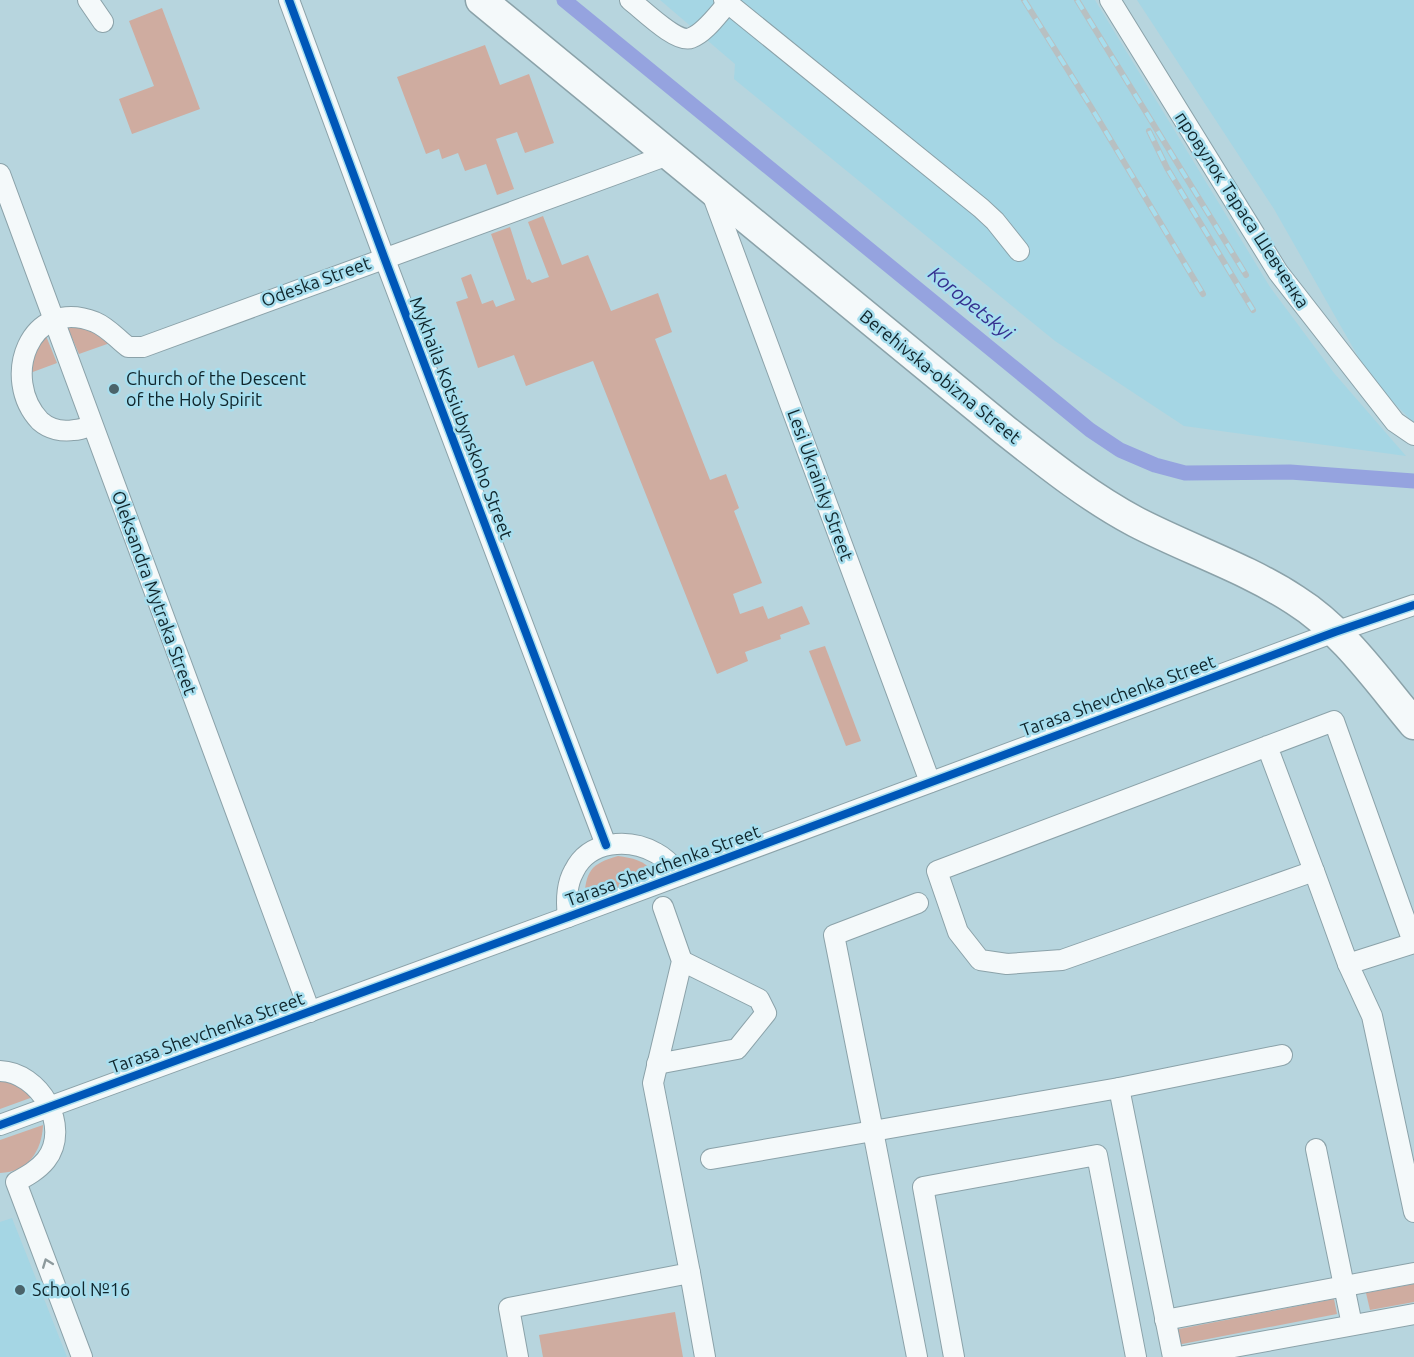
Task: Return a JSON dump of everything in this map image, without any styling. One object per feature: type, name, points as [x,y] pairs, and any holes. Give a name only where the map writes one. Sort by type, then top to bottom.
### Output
[{"type":"highway","name":"Berehivska-obizna Street","points":[[481,0],[1006,431],[1098,501],[1296,600],[1335,632],[1414,724]]},
{"type":"street","points":[[88,0],[103,22]]},
{"type":"street","name":"Mykhaila Kotsiubynskoho Street","points":[[289,0],[606,845]]},
{"type":"street","points":[[630,0],[676,37],[687,39],[699,34],[726,1],[981,208],[995,221],[1019,251]]},
{"type":"street","name":"провулок Тараса Шевченка","points":[[1110,0],[1278,272],[1395,422],[1414,435]]},
{"type":"street","name":"Odeska Street","points":[[54,319],[83,318],[98,323],[129,347],[143,347],[668,155]]},
{"type":"street","name":"Oleksandra Mytraka Street","points":[[0,174],[310,1012]]},
{"type":"street","name":"Lesi Ukrainky Street","points":[[710,187],[930,782]]},
{"type":"street","points":[[54,319],[38,327],[25,339],[19,349],[11,394],[32,416],[45,425],[59,430],[74,430],[92,425]]},
{"type":"street","name":"Tarasa Shevchenka Street","points":[[0,1125],[1335,632],[1414,605]]},
{"type":"street","points":[[1314,871],[1062,960],[1007,964],[980,960],[958,932],[937,871],[1334,721],[1414,943],[1348,964]]},
{"type":"street","points":[[1267,746],[1348,964],[1372,1016],[1414,1212]]},
{"type":"street","points":[[568,917],[566,901],[568,886],[574,870],[581,860],[606,845],[627,843],[643,847],[658,854],[681,875]]},
{"type":"street","points":[[917,1357],[834,935],[918,903]]},
{"type":"street","points":[[663,907],[682,961],[653,1083],[705,1357]]},
{"type":"street","points":[[657,1064],[737,1049],[766,1013],[759,999],[682,961]]},
{"type":"street","points":[[711,1159],[1119,1088],[1282,1055]]},
{"type":"street","points":[[0,1071],[8,1071],[33,1083],[42,1092],[49,1107],[55,1137],[52,1150],[46,1160],[32,1173],[8,1183],[82,1357]]},
{"type":"street","points":[[1119,1088],[1173,1357]]},
{"type":"street","points":[[1316,1149],[1352,1325]]},
{"type":"street","points":[[954,1357],[923,1187],[1097,1155],[1136,1357]]},
{"type":"street","points":[[1165,1320],[1414,1273]]},
{"type":"street","points":[[518,1357],[509,1308],[690,1274]]},
{"type":"street","points":[[1179,1357],[1414,1314]]},
{"type":"shaded area","points":[[660,0],[1095,0],[1270,287],[1334,373],[1406,456],[1184,426],[1055,341],[734,79],[735,64]]},
{"type":"shaded area","points":[[1137,0],[1414,0],[1414,423],[1372,381],[1274,209]]},
{"type":"shaded area","points":[[162,8],[200,109],[132,134],[119,99],[154,86],[129,21]]},
{"type":"shaded area","points":[[485,45],[500,85],[529,74],[554,143],[525,153],[517,132],[496,139],[514,189],[497,195],[486,164],[465,171],[458,153],[442,159],[439,149],[426,154],[397,77]]},
{"type":"shaded area","points":[[543,216],[562,265],[588,255],[611,311],[658,293],[672,332],[655,339],[710,480],[726,474],[739,508],[734,511],[762,583],[733,594],[740,614],[763,606],[768,619],[802,606],[810,624],[780,635],[781,639],[745,652],[748,661],[717,674],[593,361],[526,386],[514,355],[478,368],[456,302],[468,298],[461,278],[471,274],[482,304],[493,300],[496,307],[515,300],[491,234],[510,227],[527,280],[529,279],[532,283],[549,277],[528,222]]},
{"type":"shaded area","points":[[66,324],[97,329],[110,343],[79,354]]},
{"type":"shaded area","points":[[44,331],[57,363],[22,376]]},
{"type":"shaded area","points":[[825,646],[861,741],[846,746],[809,651]]},
{"type":"shaded area","points":[[618,856],[642,862],[654,873],[584,900],[586,882],[591,870],[601,862]]},
{"type":"shaded area","points":[[0,1080],[15,1083],[33,1097],[0,1109]]},
{"type":"shaded area","points":[[43,1125],[40,1143],[32,1158],[18,1169],[0,1173],[0,1140]]},
{"type":"shaded area","name":"School №16","points":[[12,1218],[67,1357],[0,1357],[0,1222]]},
{"type":"shaded area","points":[[1414,1284],[1414,1302],[1370,1310],[1366,1293]]},
{"type":"shaded area","points":[[1334,1299],[1337,1314],[1177,1345],[1174,1330]]},
{"type":"shaded area","points":[[675,1312],[683,1357],[543,1357],[539,1335]]},
{"type":"waterway","name":"Koropetskyi","points":[[564,0],[1090,430],[1120,450],[1155,465],[1185,473],[1290,472],[1414,481]]},
{"type":"railway","points":[[1024,0],[1203,294]]},
{"type":"railway","points":[[1077,0],[1246,275]]},
{"type":"railway","points":[[1149,131],[1167,168],[1253,310]]},
{"type":"cycle path","points":[[289,0],[606,845]]},
{"type":"cycle path","points":[[0,1125],[1335,632],[1414,605]]},
{"type":"place","name":"Church of the Descent of the Holy Spirit","points":[[114,389]]},
{"type":"place","name":"School №16","points":[[20,1290]]}]
